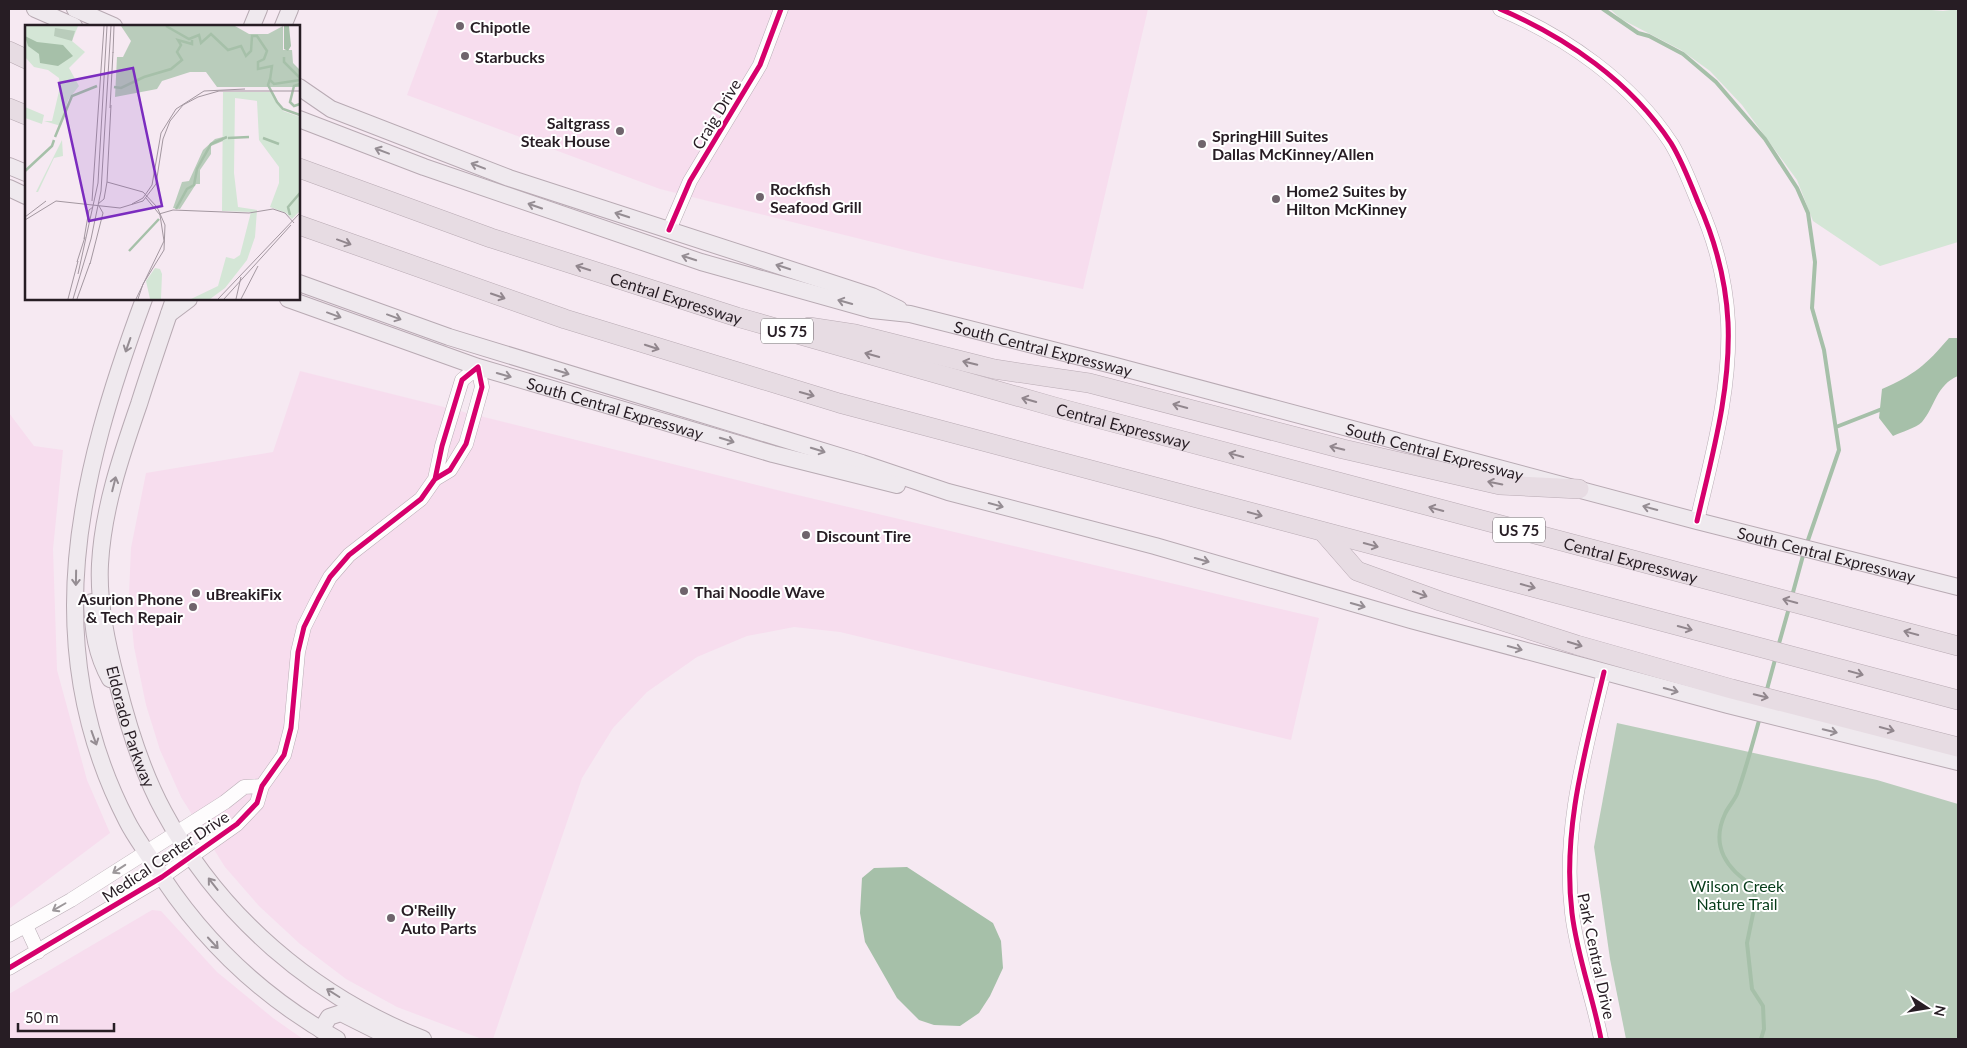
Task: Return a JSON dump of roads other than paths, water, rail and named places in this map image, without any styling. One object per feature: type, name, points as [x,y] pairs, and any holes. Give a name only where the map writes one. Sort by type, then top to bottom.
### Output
[{"type":"highway","points":[[9,51],[25,59]]},
{"type":"highway","points":[[9,108],[25,115]]},
{"type":"highway","name":"Central Expressway","points":[[300,168],[500,241],[737,317],[1055,407],[1958,646]]},
{"type":"highway","points":[[300,225],[528,306],[737,373],[921,426],[1958,700]]},
{"type":"highway","points":[[737,317],[855,334],[994,370],[1089,383],[1343,449],[1500,485],[1579,489]]},
{"type":"highway","points":[[1323,532],[1357,571],[1730,697],[1786,711],[1958,747]]},
{"type":"main road","points":[[34,9],[72,25]]},
{"type":"main road","points":[[75,9],[112,25]]},
{"type":"main road","points":[[252,25],[259,9]]},
{"type":"main road","name":"South Central Expressway","points":[[300,88],[331,109],[509,178],[872,296],[910,314]]},
{"type":"main road","points":[[300,116],[331,109]]},
{"type":"main road","name":"South Central Expressway","points":[[300,116],[470,183],[701,262],[872,310],[910,314],[1958,587]]},
{"type":"main road","points":[[9,166],[25,173]]},
{"type":"main road","points":[[9,188],[25,196]]},
{"type":"main road","name":"South Central Expressway","points":[[300,283],[449,337],[862,463],[948,492],[1155,546],[1411,620],[1604,672],[1730,697]]},
{"type":"main road","points":[[144,300],[103,420],[90,470],[79,529],[75,625],[77,665],[90,728],[128,823],[162,877],[194,922],[239,968],[286,1007],[337,1039]]},
{"type":"main road","points":[[171,306],[186,300]]},
{"type":"main road","name":"South Central Expressway","points":[[291,300],[478,368],[773,454],[910,488],[948,492]]},
{"type":"main road","name":"Eldorado Parkway","points":[[171,306],[118,464],[104,531],[100,564],[101,605],[112,664],[141,760],[163,811],[191,855],[242,919],[287,961],[359,1009],[423,1039]]},
{"type":"main road","points":[[103,420],[106,446],[91,518],[93,526],[104,531]]},
{"type":"main road","points":[[79,529],[86,536],[91,549],[93,632],[99,659],[122,702]]},
{"type":"main road","points":[[1786,711],[1958,762]]},
{"type":"main road","points":[[321,1030],[329,1017],[341,1013],[393,1039]]},
{"type":"street","name":"Craig Drive","points":[[669,230],[690,181],[760,65],[781,9]]},
{"type":"street","points":[[1500,9],[1551,35],[1578,52],[1622,86],[1642,106],[1671,144],[1687,175],[1712,235],[1726,299],[1728,348],[1721,414],[1697,520]]},
{"type":"street","name":"Medical Center Drive","points":[[9,968],[162,877],[237,824],[257,803],[262,786],[284,755],[291,728],[298,652],[304,627],[318,599],[330,577],[349,555],[422,499],[435,479],[442,446],[462,380],[478,368],[482,387],[466,444],[450,470],[435,479]]},
{"type":"street","name":"Park Central Drive","points":[[1601,1039],[1572,914],[1569,844],[1573,805],[1604,672]]},
{"type":"street","name":"Medical Center Drive","points":[[9,935],[71,900],[244,788],[262,786]]},
{"type":"street","points":[[26,926],[38,952]]},
{"type":"waterway","points":[[1603,9],[1638,33],[1649,36],[1683,54],[1716,82],[1765,139],[1797,188],[1808,213],[1815,262],[1812,308],[1824,350],[1839,450],[1807,543]]},
{"type":"waterway","points":[[1836,427],[1882,409]]},
{"type":"waterway","points":[[1792,596],[1804,552]]},
{"type":"waterway","points":[[1778,647],[1789,608]]},
{"type":"waterway","points":[[1766,693],[1776,656]]},
{"type":"waterway","points":[[1760,717],[1736,797],[1725,814],[1719,836],[1720,847],[1729,865],[1744,880],[1754,886],[1755,904],[1747,943],[1752,989],[1763,1006],[1764,1029],[1761,1039]]},
{"type":"place","name":"Chipotle","points":[[460,26]]},
{"type":"place","name":"Starbucks","points":[[465,56]]},
{"type":"place","name":"Saltgrass Steak House","points":[[620,131]]},
{"type":"place","name":"SpringHill Suites Dallas McKinney/Allen","points":[[1202,144]]},
{"type":"place","name":"Rockfish Seafood Grill","points":[[760,197]]},
{"type":"place","name":"Home2 Suites by Hilton McKinney","points":[[1276,199]]},
{"type":"place","name":"Discount Tire","points":[[806,535]]},
{"type":"place","name":"Thai Noodle Wave","points":[[684,591]]},
{"type":"place","name":"uBreakiFix","points":[[196,593]]},
{"type":"place","name":"Asurion Phone & Tech Repair","points":[[193,607]]},
{"type":"place","name":"O'Reilly Auto Parts","points":[[391,918]]},
{"type":"park label","name":"Wilson Creek Nature Trail","points":[[1737,894]]}]
